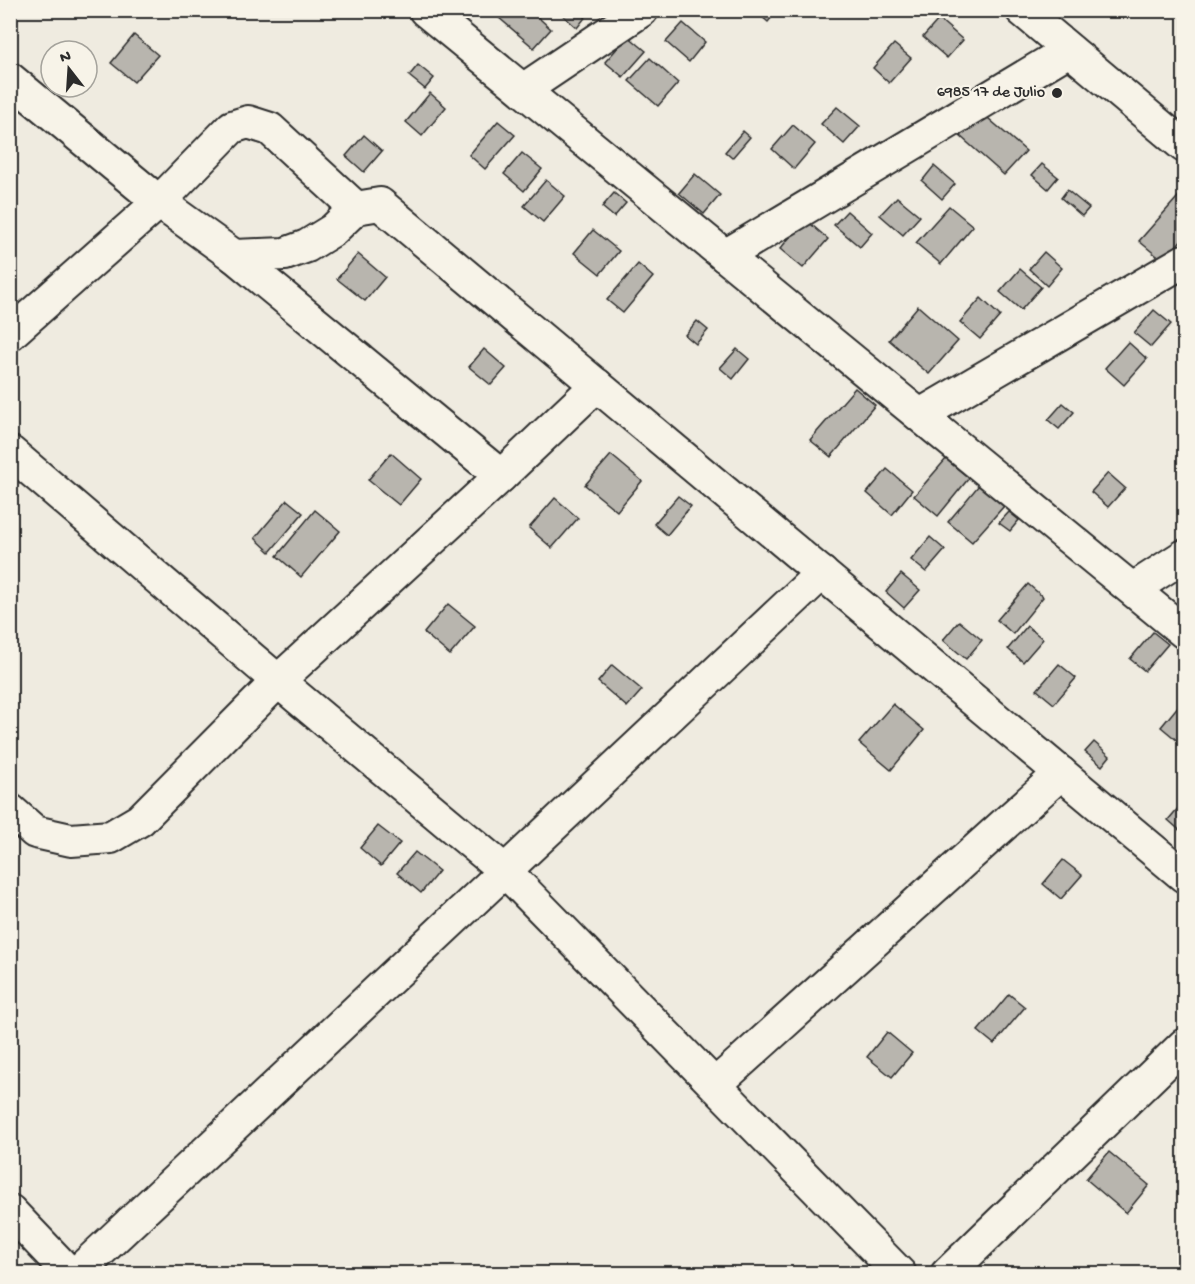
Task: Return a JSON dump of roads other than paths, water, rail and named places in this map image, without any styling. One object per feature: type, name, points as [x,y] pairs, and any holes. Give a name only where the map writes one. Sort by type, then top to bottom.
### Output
[{"type":"street","points":[[425,10],[1185,632]]},
{"type":"street","points":[[523,90],[642,10]]},
{"type":"street","points":[[1022,10],[1185,146]]},
{"type":"street","points":[[725,256],[1070,50]]},
{"type":"street","points":[[10,79],[159,202],[234,256],[501,476]]},
{"type":"street","points":[[10,334],[159,202],[232,127],[248,122],[270,129],[356,207]]},
{"type":"street","points":[[234,256],[285,254],[307,246],[333,230],[356,207],[380,204],[1185,876]]},
{"type":"street","points":[[920,415],[1185,261]]},
{"type":"street","points":[[10,810],[35,832],[71,840],[111,837],[140,820],[278,681],[597,385]]},
{"type":"street","points":[[10,452],[505,871],[900,1274]]},
{"type":"street","points":[[1132,589],[1185,556]]},
{"type":"street","points":[[76,1274],[822,573]]},
{"type":"street","points":[[716,1084],[1061,773]]},
{"type":"street","points":[[947,1274],[1185,1045]]},
{"type":"street","points":[[10,1211],[70,1274]]},
{"type":"place","name":"6985 17 de Julio","points":[[1057,93]]}]
